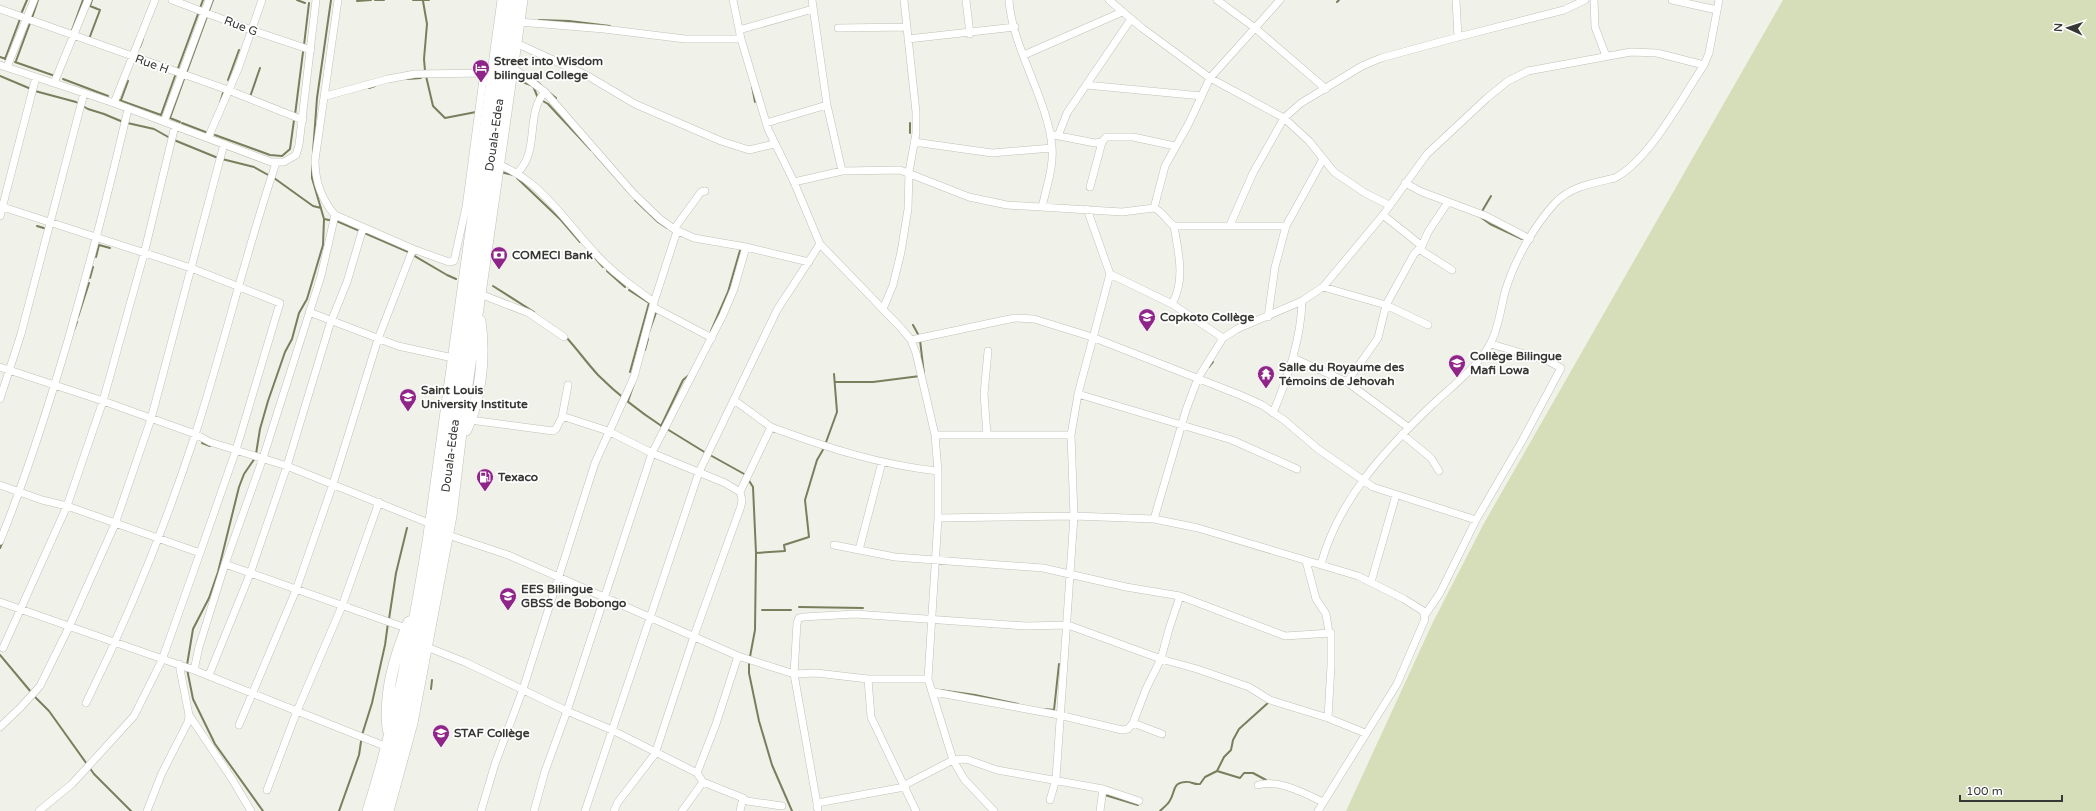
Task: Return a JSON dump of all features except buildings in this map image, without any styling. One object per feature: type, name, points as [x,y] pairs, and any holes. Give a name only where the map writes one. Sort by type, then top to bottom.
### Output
[{"type":"highway","name":"Douala-Edea","points":[[378,811],[394,755],[411,684],[442,517],[513,0]]},
{"type":"main road","points":[[368,811],[388,742],[419,597],[431,524],[453,358],[488,73],[503,0]]},
{"type":"main road","points":[[388,811],[410,729],[448,535],[480,294],[500,165],[522,0]]},
{"type":"main road","points":[[461,441],[470,420],[478,389],[482,353],[482,337],[478,310]]},
{"type":"main road","points":[[388,742],[386,710],[387,697],[395,660],[419,597]]},
{"type":"street","points":[[34,0],[27,20],[4,66],[84,93],[276,163],[291,159],[296,155],[303,120],[316,0]]},
{"type":"street","points":[[54,83],[88,0]]},
{"type":"street","points":[[114,104],[155,0]]},
{"type":"street","name":"Rue G","points":[[172,0],[205,11],[251,30],[311,50]]},
{"type":"street","points":[[164,122],[209,0]]},
{"type":"street","points":[[208,138],[262,0]]},
{"type":"street","points":[[326,96],[388,79],[415,74],[488,73],[473,164],[456,258],[454,261],[448,262],[363,228],[335,215],[327,204],[315,175],[315,160],[326,96],[338,0]]},
{"type":"street","points":[[732,0],[740,39],[766,123],[774,144],[794,182],[820,244],[911,340],[916,353],[935,435],[938,471],[938,518],[928,679],[934,692],[953,760],[964,779],[994,811]]},
{"type":"street","points":[[812,0],[827,105],[842,171]]},
{"type":"street","points":[[883,309],[893,285],[901,252],[908,209],[909,172],[914,142],[916,112],[904,0]]},
{"type":"street","points":[[966,0],[970,34]]},
{"type":"street","points":[[1009,0],[1015,28],[1050,135],[1052,148],[1042,208]]},
{"type":"street","points":[[1109,0],[1131,20],[1210,78],[1284,118],[1309,140],[1334,172],[1389,206]]},
{"type":"street","points":[[1217,0],[1255,28],[1326,89]]},
{"type":"street","points":[[1154,208],[1165,166],[1189,123],[1210,78],[1280,0]]},
{"type":"street","points":[[1456,0],[1458,37]]},
{"type":"street","points":[[1230,225],[1253,174],[1284,118],[1301,103],[1362,66],[1381,58],[1564,10],[1586,0]]},
{"type":"street","points":[[1594,0],[1595,28],[1606,56]]},
{"type":"street","points":[[1672,0],[1717,10]]},
{"type":"street","points":[[1321,564],[1328,539],[1361,480],[1402,434],[1464,377],[1491,344],[1508,285],[1530,239],[1548,211],[1567,192],[1578,187],[1616,178],[1631,167],[1653,141],[1704,65],[1709,53],[1719,0]]},
{"type":"street","name":"Rue H","points":[[0,9],[27,20],[74,35],[228,90],[303,120]]},
{"type":"street","points":[[739,30],[813,9]]},
{"type":"street","points":[[1024,55],[1122,12]]},
{"type":"street","points":[[1058,136],[1067,113],[1131,20]]},
{"type":"street","points":[[519,22],[604,29],[686,39],[740,39]]},
{"type":"street","points":[[838,28],[907,27]]},
{"type":"street","points":[[908,39],[970,34],[1015,28]]},
{"type":"street","points":[[516,43],[588,76],[635,104],[734,146],[749,150],[774,144]]},
{"type":"street","points":[[1154,518],[1198,378],[1223,338],[1242,326],[1268,317],[1302,301],[1323,287],[1383,214],[1428,154],[1487,98],[1508,82],[1528,71],[1631,52],[1657,53],[1704,65]]},
{"type":"street","points":[[512,67],[545,92],[633,193],[660,219],[675,230],[694,238],[746,247],[810,262]]},
{"type":"street","points":[[0,216],[1,206],[36,77]]},
{"type":"street","points":[[1086,85],[1202,96]]},
{"type":"street","points":[[518,172],[527,162],[537,103],[545,92]]},
{"type":"street","points":[[0,399],[84,93]]},
{"type":"street","points":[[766,123],[827,105]]},
{"type":"street","points":[[0,541],[20,492],[56,385],[110,186],[128,109]]},
{"type":"street","points":[[3,648],[67,506],[102,402],[144,254],[175,126]]},
{"type":"street","points":[[1050,135],[1095,143],[1102,142]]},
{"type":"street","points":[[1090,187],[1102,142],[1106,136],[1113,135],[1133,137],[1175,146]]},
{"type":"street","points":[[914,142],[992,153],[1052,148]]},
{"type":"street","points":[[0,727],[40,686],[70,627],[115,524],[151,419],[224,144]]},
{"type":"street","points":[[1268,317],[1275,267],[1286,226],[1323,159]]},
{"type":"street","points":[[86,703],[116,643],[159,539],[195,434],[276,163]]},
{"type":"street","points":[[500,165],[518,172],[548,199],[608,266],[653,304],[712,338]]},
{"type":"street","points":[[794,182],[842,171],[880,170],[909,172],[969,197],[1007,205],[1122,212],[1154,208],[1159,210],[1174,226],[1286,226]]},
{"type":"street","points":[[1405,183],[1448,202],[1486,216],[1530,239]]},
{"type":"street","points":[[481,811],[495,764],[523,689],[595,463],[608,431],[634,377],[653,304],[675,230],[701,192],[705,191]]},
{"type":"street","points":[[1347,382],[1378,338],[1386,305],[1401,274],[1448,202]]},
{"type":"street","points":[[1,206],[49,223],[191,268],[280,303],[236,450],[162,660],[146,695],[125,728],[72,784],[39,811]]},
{"type":"street","points":[[1050,800],[1056,779],[1059,715],[1068,625],[1071,574],[1074,516],[1071,435],[1078,394],[1110,274],[1087,209]]},
{"type":"street","points":[[1383,214],[1420,247],[1452,270]]},
{"type":"street","points":[[194,670],[199,647],[225,564],[263,458],[321,276],[335,215]]},
{"type":"street","points":[[1172,304],[1178,290],[1180,271],[1174,226]]},
{"type":"street","points":[[209,676],[250,574],[288,466],[331,321],[347,282],[363,228]]},
{"type":"street","points":[[585,811],[699,472],[777,310],[810,262],[820,244]]},
{"type":"street","points":[[534,811],[545,771],[567,711],[652,453],[712,338],[734,289],[746,247]]},
{"type":"street","points":[[239,725],[296,590],[333,484],[378,339],[413,249]]},
{"type":"street","points":[[1110,274],[1172,304],[1223,338]]},
{"type":"street","points":[[1323,287],[1386,305],[1428,325]]},
{"type":"street","points":[[480,294],[530,313],[564,337]]},
{"type":"street","points":[[1273,413],[1293,358],[1301,327],[1302,301]]},
{"type":"street","points":[[309,312],[378,339],[412,350],[453,358]]},
{"type":"street","points":[[911,340],[1015,318],[1047,322],[1092,337],[1240,395],[1273,413],[1372,487],[1476,520]]},
{"type":"street","points":[[1318,811],[1397,684],[1425,619],[1425,615],[1440,593],[1476,520],[1522,441],[1561,368],[1548,361],[1491,344]]},
{"type":"street","points":[[987,435],[984,394],[988,352]]},
{"type":"street","points":[[1293,358],[1347,382],[1409,428]]},
{"type":"street","points":[[0,367],[195,434],[210,442],[288,466],[431,524]]},
{"type":"street","points":[[470,420],[552,431],[556,429],[562,417],[568,385]]},
{"type":"street","points":[[1078,394],[1232,440],[1297,470]]},
{"type":"street","points":[[734,400],[771,427],[832,449],[882,462],[938,471]]},
{"type":"street","points":[[562,417],[608,431],[652,453],[699,472],[740,492]]},
{"type":"street","points":[[614,811],[618,802],[656,754],[694,636],[741,506],[742,500],[740,492],[771,427]]},
{"type":"street","points":[[1402,434],[1431,458],[1439,471]]},
{"type":"street","points":[[935,435],[1071,435]]},
{"type":"street","points":[[859,550],[882,462]]},
{"type":"street","points":[[0,485],[42,500],[67,506],[200,553]]},
{"type":"street","points":[[1371,582],[1396,495]]},
{"type":"street","points":[[267,790],[342,606],[378,502]]},
{"type":"street","points":[[938,518],[1074,516],[1154,518],[1198,528],[1306,561],[1321,564],[1371,582],[1404,599],[1424,612],[1425,615]]},
{"type":"street","points":[[448,535],[490,548],[738,656],[758,661],[794,674],[816,673],[868,679],[928,679]]},
{"type":"street","points":[[834,545],[895,557],[1043,568],[1126,587],[1180,596],[1285,636],[1329,633]]},
{"type":"street","points":[[1306,561],[1316,599],[1326,614],[1329,633],[1332,635],[1328,718]]},
{"type":"street","points":[[225,564],[406,628]]},
{"type":"street","points":[[934,692],[1059,715],[1122,730],[1128,729],[1133,723],[1146,689],[1161,659],[1169,628],[1180,596]]},
{"type":"street","points":[[0,602],[162,660],[179,664],[298,711],[388,742]]},
{"type":"street","points":[[1139,801],[1103,789],[1056,779],[997,770],[966,759],[953,760],[904,786],[886,791],[817,803],[818,809],[794,674],[797,624],[799,618],[855,614],[931,621],[1026,626],[1068,625],[1161,659],[1249,687],[1273,701],[1328,718],[1365,734]]},
{"type":"street","points":[[427,647],[467,663],[567,711],[612,730],[656,754],[697,773],[703,782],[747,801],[782,806]]},
{"type":"street","points":[[697,773],[716,724],[738,656]]},
{"type":"street","points":[[147,811],[162,773],[188,722],[189,715],[179,664]]},
{"type":"street","points":[[868,679],[871,717],[916,811]]},
{"type":"street","points":[[189,715],[232,779],[251,811]]},
{"type":"street","points":[[1133,723],[1162,734]]},
{"type":"street","points":[[682,811],[703,782]]},
{"type":"street","points":[[1258,786],[1266,783],[1273,783],[1297,790],[1323,802]]},
{"type":"street","points":[[1100,811],[1103,789]]},
{"type":"street","points":[[740,811],[743,798]]},
{"type":"green space","points":[[1783,0],[2096,0],[2096,811],[1346,811],[1433,622],[1483,525]]},
{"type":"waterway","points":[[21,14],[27,0]]},
{"type":"waterway","points":[[32,18],[38,0]]},
{"type":"waterway","points":[[71,33],[83,0]]},
{"type":"waterway","points":[[89,39],[100,10],[90,6],[92,0]]},
{"type":"waterway","points":[[200,8],[203,0]]},
{"type":"waterway","points":[[186,74],[213,0]]},
{"type":"waterway","points":[[297,0],[305,3]]},
{"type":"waterway","points":[[313,152],[317,98],[331,0]]},
{"type":"waterway","points":[[357,1],[371,0]]},
{"type":"waterway","points":[[375,0],[384,0]]},
{"type":"waterway","points":[[413,0],[429,0]]},
{"type":"waterway","points":[[423,1],[427,24],[424,59],[425,71]]},
{"type":"waterway","points":[[304,45],[309,3]]},
{"type":"waterway","points":[[177,71],[198,14]]},
{"type":"waterway","points":[[5,59],[20,19]]},
{"type":"waterway","points":[[539,20],[569,21],[610,26]]},
{"type":"waterway","points":[[16,61],[30,23]]},
{"type":"waterway","points":[[140,47],[143,39]]},
{"type":"waterway","points":[[228,80],[239,50]]},
{"type":"waterway","points":[[295,115],[303,52]]},
{"type":"waterway","points":[[0,57],[6,59]]},
{"type":"waterway","points":[[15,62],[55,76]]},
{"type":"waterway","points":[[250,97],[260,68]]},
{"type":"waterway","points":[[0,76],[31,89]]},
{"type":"waterway","points":[[161,115],[175,76]]},
{"type":"waterway","points":[[426,76],[433,106],[445,118],[476,112]]},
{"type":"waterway","points":[[535,77],[534,79],[541,85]]},
{"type":"waterway","points":[[407,79],[421,78]]},
{"type":"waterway","points":[[63,79],[108,96]]},
{"type":"waterway","points":[[170,118],[184,79]]},
{"type":"waterway","points":[[121,100],[128,81]]},
{"type":"waterway","points":[[520,81],[533,86],[538,98],[548,104],[591,150]]},
{"type":"waterway","points":[[369,88],[375,86]]},
{"type":"waterway","points":[[752,86],[755,102]]},
{"type":"waterway","points":[[35,91],[76,102],[88,109],[123,122],[154,129],[170,138]]},
{"type":"waterway","points":[[220,103],[223,93]]},
{"type":"waterway","points":[[550,93],[556,98]]},
{"type":"waterway","points":[[119,100],[161,115]]},
{"type":"waterway","points":[[170,118],[180,122]]},
{"type":"waterway","points":[[215,135],[270,155],[282,156],[290,149],[294,120]]},
{"type":"waterway","points":[[182,123],[208,133]]},
{"type":"waterway","points":[[910,123],[910,133]]},
{"type":"waterway","points":[[174,140],[218,158]]},
{"type":"waterway","points":[[594,153],[632,196]]},
{"type":"waterway","points":[[222,159],[254,167],[270,176]]},
{"type":"waterway","points":[[256,454],[260,429],[268,401],[285,352],[292,339],[299,313],[307,299],[323,245],[324,219],[312,178],[312,166]]},
{"type":"waterway","points":[[500,172],[513,175]]},
{"type":"waterway","points":[[274,178],[313,206],[321,208]]},
{"type":"waterway","points":[[517,178],[561,220],[580,242]]},
{"type":"waterway","points":[[1481,213],[1491,196]]},
{"type":"waterway","points":[[635,200],[658,222],[667,228]]},
{"type":"waterway","points":[[1479,216],[1490,224],[1522,239]]},
{"type":"waterway","points":[[324,219],[339,222],[406,251],[456,279]]},
{"type":"waterway","points":[[37,226],[47,229]]},
{"type":"waterway","points":[[96,257],[99,245],[110,248]]},
{"type":"waterway","points":[[711,331],[728,292],[741,247]]},
{"type":"waterway","points":[[595,258],[603,267]]},
{"type":"waterway","points":[[90,278],[93,267]]},
{"type":"waterway","points":[[607,271],[625,287]]},
{"type":"waterway","points":[[78,317],[89,283]]},
{"type":"waterway","points":[[493,286],[534,312]]},
{"type":"waterway","points":[[629,290],[649,303],[630,372]]},
{"type":"waterway","points":[[649,332],[657,310]]},
{"type":"waterway","points":[[74,330],[77,322]]},
{"type":"waterway","points":[[913,325],[919,336]]},
{"type":"waterway","points":[[566,337],[606,382],[629,403],[663,427]]},
{"type":"waterway","points":[[645,350],[648,339]]},
{"type":"waterway","points":[[920,340],[924,374]]},
{"type":"waterway","points":[[1209,367],[1213,362]]},
{"type":"waterway","points":[[825,445],[837,412],[834,374]]},
{"type":"waterway","points":[[661,426],[683,380],[689,375]]},
{"type":"waterway","points":[[835,382],[873,382],[920,376]]},
{"type":"waterway","points":[[628,401],[634,384]]},
{"type":"waterway","points":[[667,429],[706,453]]},
{"type":"waterway","points":[[202,443],[210,446]]},
{"type":"waterway","points":[[756,553],[785,551],[784,545],[809,537],[805,500],[817,460],[824,448]]},
{"type":"waterway","points":[[710,455],[746,475]]},
{"type":"waterway","points":[[187,665],[193,629],[209,598],[218,572],[239,487],[244,474],[255,458]]},
{"type":"waterway","points":[[748,479],[753,487],[756,553],[755,630],[749,662],[749,673],[759,721],[772,765],[792,811]]},
{"type":"waterway","points":[[389,619],[396,573],[407,528]]},
{"type":"waterway","points":[[0,548],[3,541]]},
{"type":"waterway","points":[[799,607],[863,608]]},
{"type":"waterway","points":[[762,610],[791,610]]},
{"type":"waterway","points":[[339,811],[359,755],[362,735],[372,703],[385,645],[388,623]]},
{"type":"waterway","points":[[0,655],[31,692]]},
{"type":"waterway","points":[[1044,709],[1054,710],[1059,664]]},
{"type":"waterway","points":[[187,669],[193,699],[215,744],[263,811]]},
{"type":"waterway","points":[[431,689],[432,680]]},
{"type":"waterway","points":[[940,690],[975,695],[1018,704]]},
{"type":"waterway","points":[[34,696],[49,711],[94,774],[131,811]]},
{"type":"waterway","points":[[1160,811],[1169,802],[1178,784],[1187,782],[1200,784],[1205,777],[1217,771],[1224,757],[1231,750],[1233,740],[1239,729],[1269,702]]},
{"type":"waterway","points":[[1217,771],[1240,778],[1244,773],[1253,773],[1266,780]]},
{"type":"waterway","points":[[1105,795],[1138,805]]},
{"type":"place","name":"Street into Wisdom bilingual College","points":[[481,83]]},
{"type":"place","name":"COMECI Bank","points":[[499,270]]},
{"type":"place","name":"Copkoto Collège","points":[[1147,332]]},
{"type":"place","name":"Collège Bilingue Mafi Lowa","points":[[1457,378]]},
{"type":"place","name":"Salle du Royaume des Témoins de Jehovah","points":[[1266,389]]},
{"type":"place","name":"Saint Louis University Institute","points":[[408,412]]},
{"type":"place","name":"Texaco","points":[[485,492]]},
{"type":"place","name":"EES Bilingue GBSS de Bobongo","points":[[508,611]]},
{"type":"place","name":"STAF Collège","points":[[441,748]]}]
